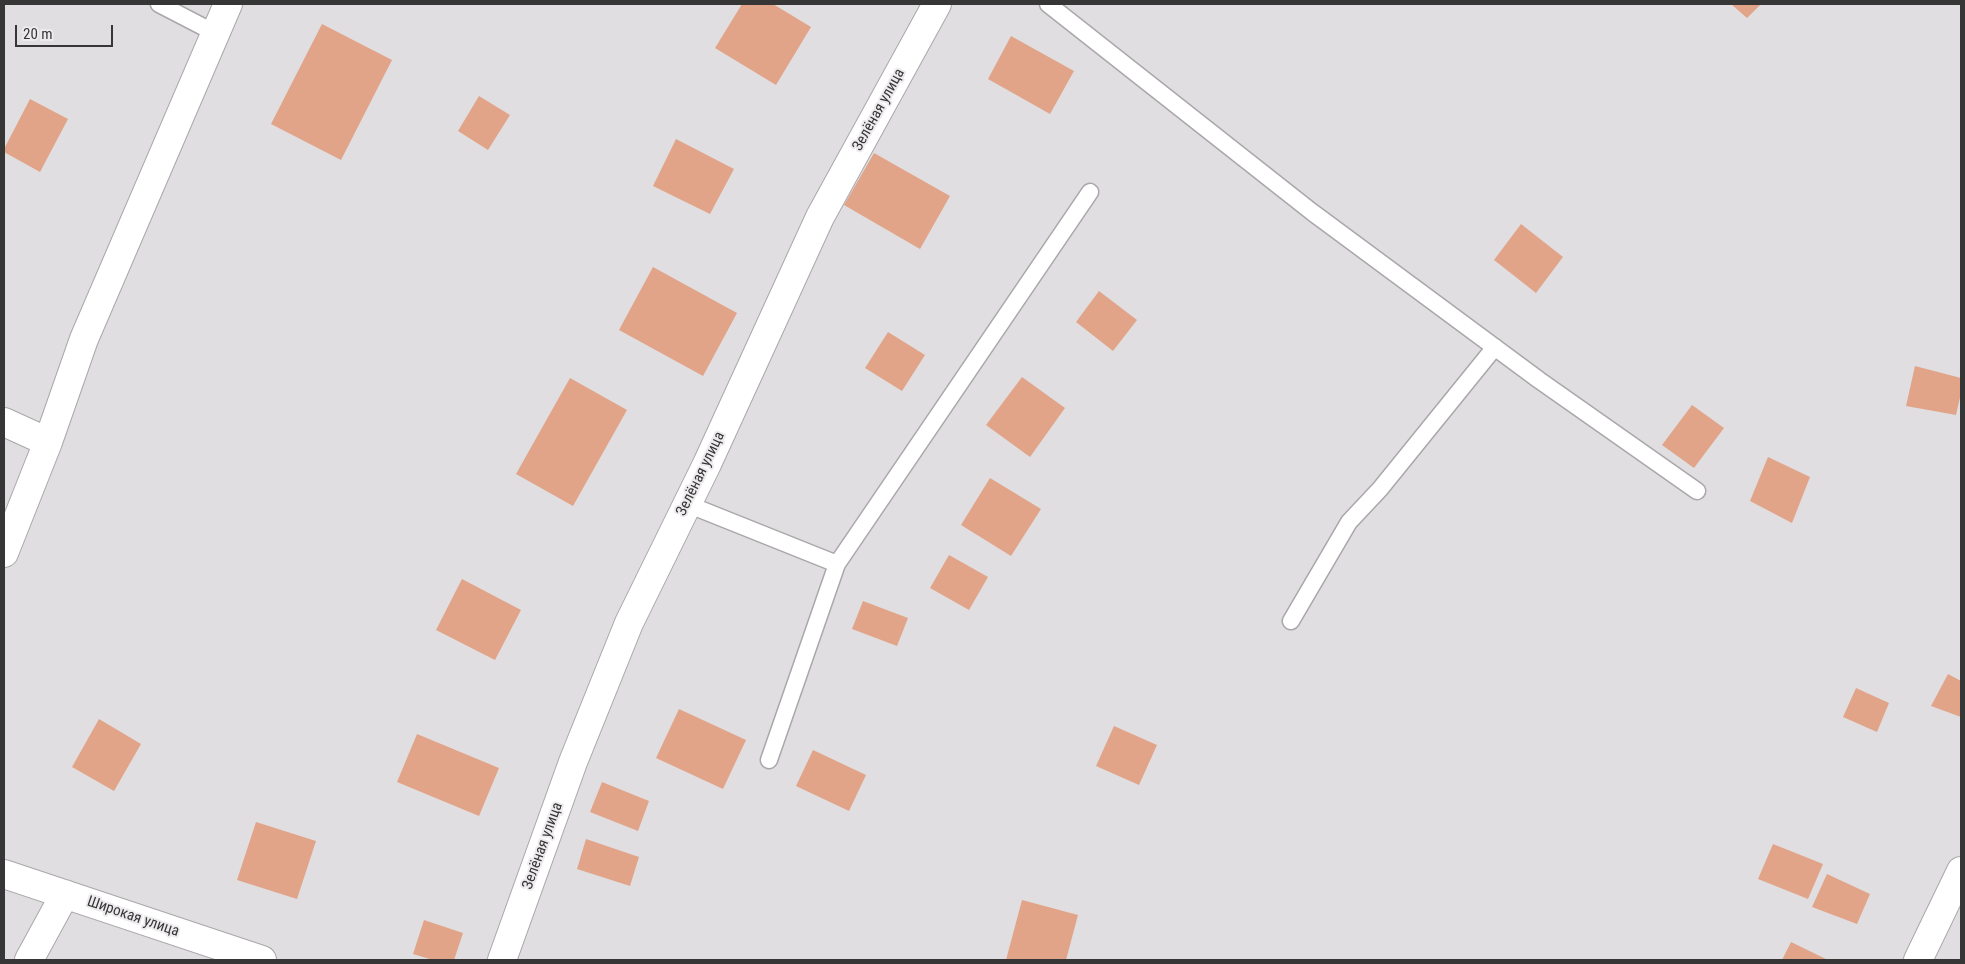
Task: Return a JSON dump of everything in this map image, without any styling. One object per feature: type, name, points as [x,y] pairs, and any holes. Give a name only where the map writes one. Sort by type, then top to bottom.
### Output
[{"type":"street","points":[[4,553],[48,442],[84,338],[228,4]]},
{"type":"street","name":"Зелёная улица","points":[[502,960],[573,762],[629,623],[687,504],[820,217],[937,4]]},
{"type":"street","points":[[4,422],[48,442]]},
{"type":"street","points":[[1918,960],[1961,871]]},
{"type":"street","name":"Широкая улица","points":[[4,874],[262,960]]},
{"type":"street","points":[[29,960],[65,894]]},
{"type":"lane","points":[[159,4],[215,33]]},
{"type":"lane","points":[[1048,4],[1312,212],[1495,347],[1697,491]]},
{"type":"lane","points":[[770,760],[837,564],[1090,192]]},
{"type":"lane","points":[[1291,620],[1349,522],[1380,489],[1495,347]]},
{"type":"lane","points":[[687,504],[837,564]]},
{"type":"building","points":[[742,4],[773,4],[811,27],[776,85],[715,48]]},
{"type":"building","points":[[1731,4],[1761,4],[1747,18]]},
{"type":"building","points":[[322,24],[392,60],[341,160],[271,124]]},
{"type":"building","points":[[1011,36],[1074,71],[1050,114],[988,79]]},
{"type":"building","points":[[479,96],[510,115],[488,150],[458,131]]},
{"type":"building","points":[[30,99],[68,119],[40,172],[4,152]]},
{"type":"building","points":[[676,139],[734,169],[710,214],[653,186]]},
{"type":"building","points":[[874,153],[950,196],[920,249],[844,205]]},
{"type":"building","points":[[1521,224],[1563,257],[1536,293],[1494,260]]},
{"type":"building","points":[[653,267],[737,313],[703,376],[619,330]]},
{"type":"building","points":[[1099,291],[1137,320],[1113,351],[1076,322]]},
{"type":"building","points":[[888,332],[925,355],[902,391],[865,368]]},
{"type":"building","points":[[1915,366],[1961,378],[1961,393],[1956,415],[1906,406]]},
{"type":"building","points":[[1022,377],[1065,408],[1030,457],[986,425]]},
{"type":"building","points":[[570,378],[627,410],[573,506],[516,474]]},
{"type":"building","points":[[1692,405],[1724,428],[1694,468],[1662,445]]},
{"type":"building","points":[[1768,457],[1810,477],[1792,523],[1750,501]]},
{"type":"building","points":[[990,478],[1041,509],[1011,556],[961,525]]},
{"type":"building","points":[[949,555],[988,577],[969,610],[930,588]]},
{"type":"building","points":[[462,579],[521,610],[495,660],[436,630]]},
{"type":"building","points":[[863,601],[908,618],[897,646],[852,629]]},
{"type":"building","points":[[1948,674],[1961,681],[1961,717],[1931,706]]},
{"type":"building","points":[[1856,688],[1889,703],[1877,732],[1843,717]]},
{"type":"building","points":[[679,709],[746,740],[723,789],[656,758]]},
{"type":"building","points":[[99,719],[141,744],[114,791],[72,767]]},
{"type":"building","points":[[1114,726],[1157,745],[1139,785],[1096,766]]},
{"type":"building","points":[[417,734],[499,768],[479,816],[397,782]]},
{"type":"building","points":[[813,750],[866,775],[849,811],[796,786]]},
{"type":"building","points":[[602,782],[649,801],[638,831],[590,812]]},
{"type":"building","points":[[256,822],[316,841],[297,899],[237,880]]},
{"type":"building","points":[[586,839],[639,857],[630,886],[577,869]]},
{"type":"building","points":[[1773,844],[1823,864],[1808,899],[1758,879]]},
{"type":"building","points":[[1827,874],[1870,894],[1857,924],[1812,907]]},
{"type":"building","points":[[1022,900],[1078,915],[1066,960],[1006,960]]},
{"type":"building","points":[[424,920],[463,933],[454,960],[433,960],[413,954]]},
{"type":"building","points":[[1791,942],[1828,960],[1782,960]]}]
